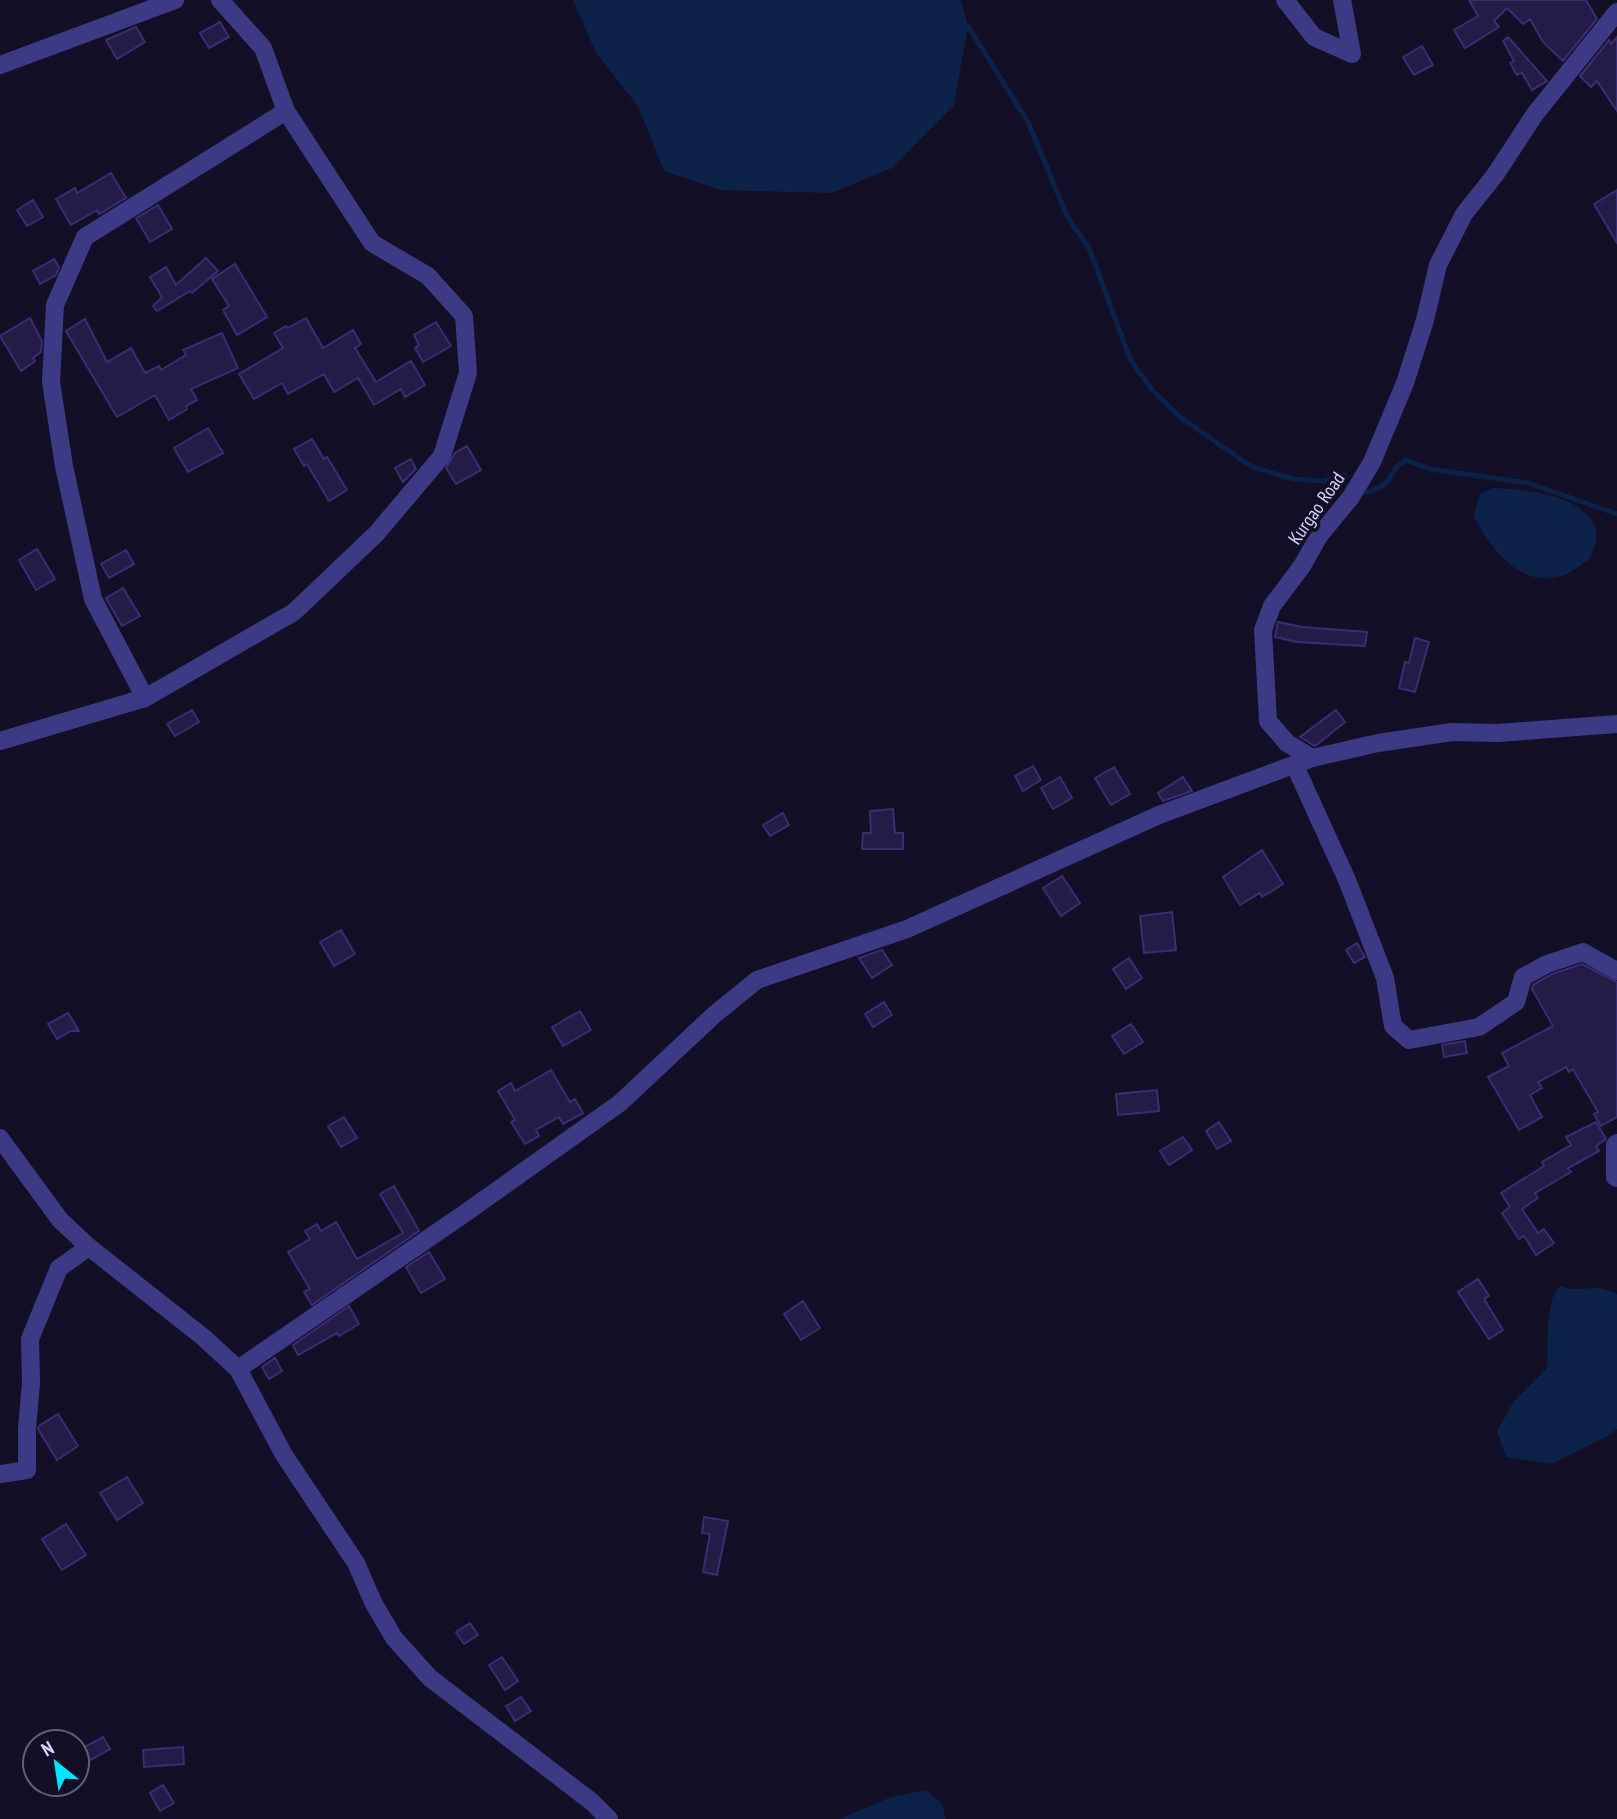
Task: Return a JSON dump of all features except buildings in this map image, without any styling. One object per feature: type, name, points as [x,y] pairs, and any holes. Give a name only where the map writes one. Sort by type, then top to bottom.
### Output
[{"type":"street","points":[[0,65],[175,0]]},
{"type":"street","points":[[0,741],[145,698],[294,612],[376,534],[442,456],[468,373],[464,316],[428,276],[372,243],[286,111],[263,48],[220,0]]},
{"type":"street","points":[[1285,0],[1314,37],[1352,54],[1342,0]]},
{"type":"street","name":"Kurgao Road","points":[[1303,762],[1268,721],[1263,630],[1272,606],[1351,496],[1372,462],[1405,383],[1425,320],[1438,265],[1464,214],[1495,175],[1535,114],[1617,12]]},
{"type":"street","points":[[145,698],[93,599],[64,466],[51,382],[54,305],[85,237],[286,111]]},
{"type":"street","points":[[238,1369],[620,1103],[715,1014],[757,980],[908,929],[1159,815],[1303,762],[1378,743],[1452,732],[1498,733],[1617,723]]},
{"type":"street","points":[[1303,762],[1385,978],[1393,1026],[1409,1040],[1479,1027],[1516,1002],[1523,977],[1547,964],[1583,952],[1617,971]]},
{"type":"street","points":[[0,1138],[60,1220],[238,1369],[284,1455],[356,1563],[374,1604],[394,1638],[430,1678],[592,1802],[609,1819]]},
{"type":"street","points":[[1617,1143],[1617,1178]]},
{"type":"street","points":[[0,1474],[27,1469],[27,1429],[32,1383],[30,1339],[59,1268],[89,1247]]},
{"type":"water","points":[[573,0],[961,0],[968,26],[954,105],[892,168],[831,193],[720,190],[664,171],[639,108],[595,51]]},
{"type":"water","points":[[1493,488],[1535,492],[1566,501],[1579,508],[1589,517],[1596,532],[1589,560],[1565,575],[1546,578],[1532,576],[1509,563],[1498,553],[1474,517],[1479,495]]},
{"type":"water","points":[[1560,1286],[1569,1289],[1600,1288],[1617,1294],[1617,1429],[1551,1464],[1506,1457],[1497,1431],[1514,1401],[1547,1368],[1550,1312],[1555,1292]]},
{"type":"water","points":[[926,1790],[942,1804],[946,1819],[839,1819],[891,1797]]},
{"type":"waterway","points":[[968,26],[1028,122],[1068,218],[1089,248],[1131,361],[1154,392],[1180,417],[1252,467],[1293,479],[1323,481],[1345,475]]},
{"type":"waterway","points":[[1367,492],[1388,481],[1396,468],[1406,460],[1430,469],[1528,483],[1617,514]]}]
